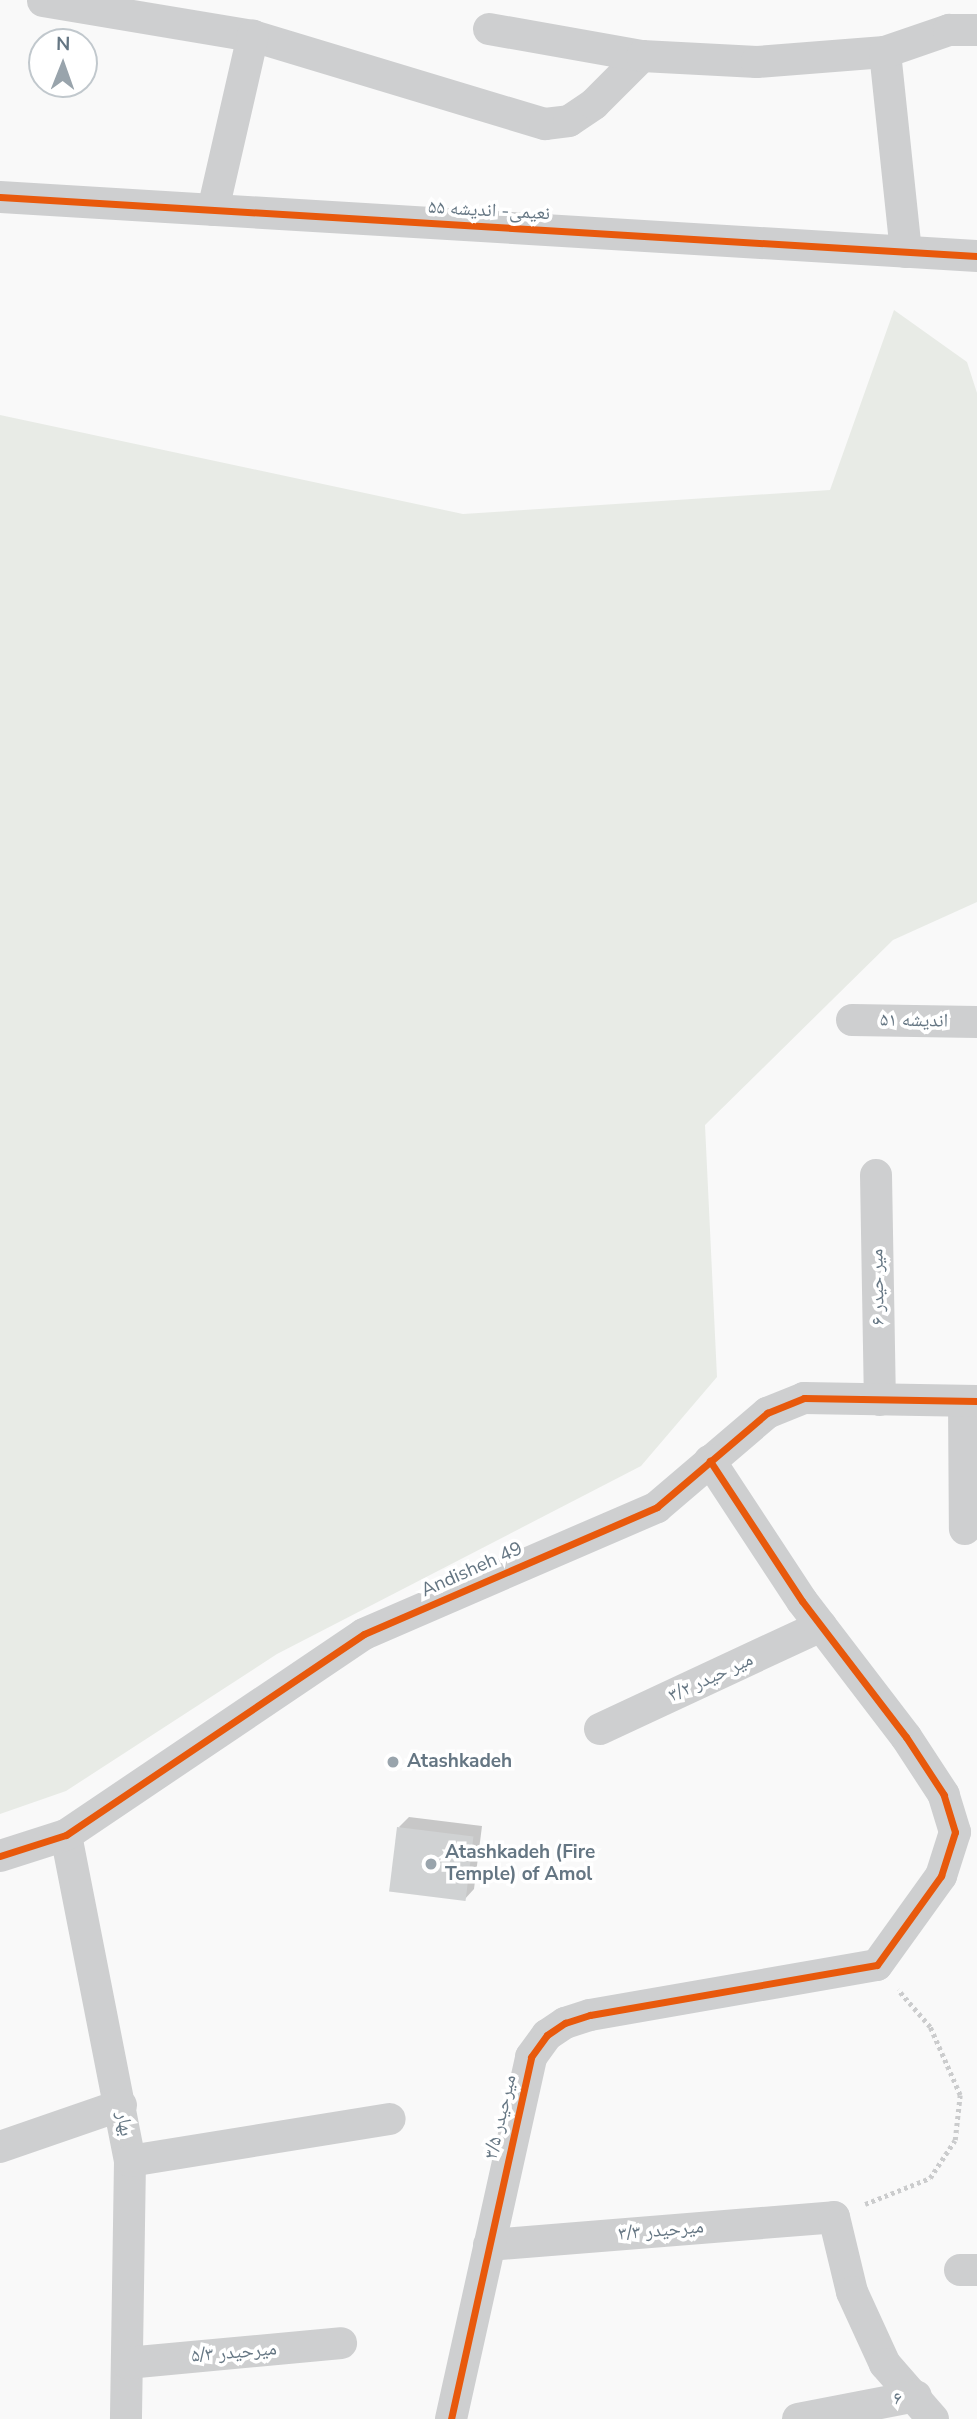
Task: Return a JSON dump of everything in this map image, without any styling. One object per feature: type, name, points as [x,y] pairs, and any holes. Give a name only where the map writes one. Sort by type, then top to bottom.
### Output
[{"type":"street","points":[[43,1],[253,36],[545,124],[569,121],[594,104],[642,56]]},
{"type":"street","points":[[489,29],[642,56],[757,62],[885,52],[949,30],[977,30]]},
{"type":"street","points":[[213,210],[253,36]]},
{"type":"street","points":[[885,52],[906,252]]},
{"type":"street","name":"نعیمی- اندیشه ۵۵","points":[[0,197],[977,256]]},
{"type":"street","name":"اندیشه ۵۱","points":[[852,1020],[977,1022]]},
{"type":"street","name":"میر حیدر ۶","points":[[876,1175],[880,1400]]},
{"type":"street","name":"Andisheh 49","points":[[0,1856],[66,1835],[364,1634],[657,1507],[767,1413],[804,1398],[970,1401]]},
{"type":"street","points":[[965,1529],[970,1401]]},
{"type":"street","points":[[710,1461],[821,1626],[906,1737],[944,1795],[955,1832],[942,1875],[877,1965]]},
{"type":"street","name":"میر حیدر ۳/۲","points":[[600,1729],[821,1626]]},
{"type":"street","name":"بهار","points":[[66,1835],[130,2161],[126,2419]]},
{"type":"street","name":"میرحیدر ۳/۵","points":[[451,2419],[531,2057],[547,2035],[565,2023],[590,2015],[877,1965]]},
{"type":"street","points":[[0,2147],[121,2105]]},
{"type":"street","points":[[130,2161],[390,2119]]},
{"type":"street","points":[[834,2217],[852,2292],[885,2364],[924,2407]]},
{"type":"street","name":"میرحیدر ۳/۳","points":[[489,2245],[834,2217]]},
{"type":"street","name":"میرحیدر ۵/۳","points":[[127,2363],[341,2343]]},
{"type":"street","name":"۶","points":[[798,2419],[924,2407]]},
{"type":"path","points":[[834,2217],[930,2178],[955,2140],[960,2095],[930,2027],[877,1965]]},
{"type":"shaded area","points":[[894,310],[967,362],[977,393],[977,902],[893,940],[705,1125],[717,1377],[641,1466],[277,1654],[66,1791],[0,1814],[0,415],[463,514],[830,490]]},
{"type":"building","name":"Atashkadeh (Fire Temple) of Amol","points":[[397,1827],[473,1836],[466,1901],[389,1892]]},
{"type":"cycle path","points":[[0,197],[977,256]]},
{"type":"cycle path","points":[[0,1856],[66,1835],[364,1634],[657,1507],[767,1413],[804,1398],[977,1401]]},
{"type":"cycle path","points":[[451,2419],[531,2057],[547,2035],[565,2023],[590,2015],[877,1965],[941,1876],[955,1832],[944,1795],[906,1737],[802,1601],[710,1461]]},
{"type":"place","name":"Atashkadeh","points":[[393,1762]]},
{"type":"place","name":"Atashkadeh (Fire Temple) of Amol","points":[[431,1864]]}]
